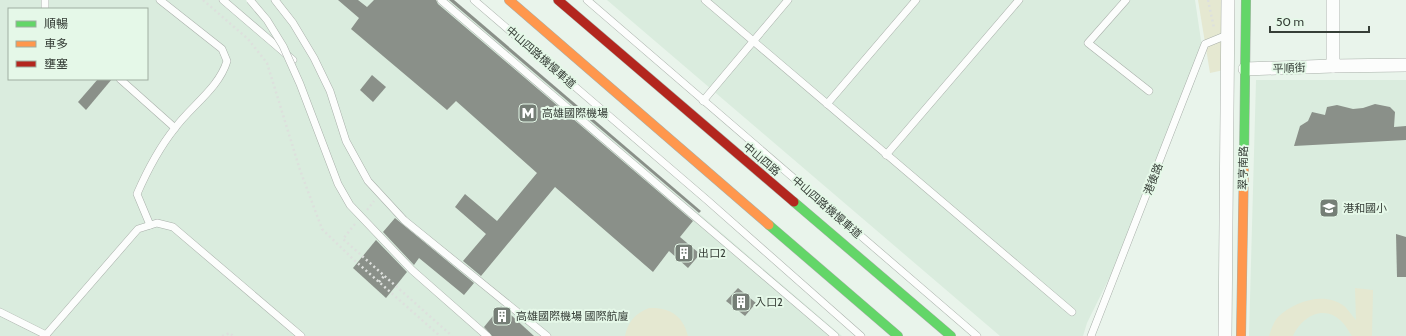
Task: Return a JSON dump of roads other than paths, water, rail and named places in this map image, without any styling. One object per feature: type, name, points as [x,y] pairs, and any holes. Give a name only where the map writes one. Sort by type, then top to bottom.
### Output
[{"type":"main road","points":[[509,0],[898,336]]},
{"type":"main road","name":"中山四路","points":[[558,0],[951,336]]},
{"type":"main road","name":"翠亨南路","points":[[1241,336],[1246,0]]},
{"type":"street","name":"翠亨南路","points":[[1225,336],[1228,0]]},
{"type":"street","points":[[1333,0],[1333,66]]},
{"type":"street","name":"平順街","points":[[1245,69],[1406,65]]},
{"type":"lane","points":[[150,225],[137,194],[149,167],[175,128],[223,73],[227,61],[222,49],[160,0]]},
{"type":"lane","points":[[223,0],[293,60]]},
{"type":"lane","points":[[250,0],[267,20],[283,46],[300,84],[338,184],[350,205],[412,270],[487,336]]},
{"type":"lane","points":[[275,0],[293,23],[314,58],[330,91],[346,141],[368,181],[404,220],[547,336]]},
{"type":"lane","points":[[441,0],[835,336]]},
{"type":"lane","name":"中山四路機慢車道","points":[[474,0],[701,195],[861,336]]},
{"type":"lane","name":"中山四路機慢車道","points":[[587,0],[977,336]]},
{"type":"lane","points":[[705,0],[1072,312]]},
{"type":"lane","points":[[703,101],[788,0]]},
{"type":"lane","points":[[827,104],[916,0]]},
{"type":"lane","points":[[886,155],[1019,0]]},
{"type":"lane","points":[[1126,0],[1088,43],[1149,91]]},
{"type":"lane","name":"港後路","points":[[1091,336],[1205,44],[1228,35]]},
{"type":"lane","points":[[121,80],[175,128]]},
{"type":"lane","points":[[0,312],[46,336],[138,229],[156,223],[173,227],[300,336]]},
{"type":"place","name":"高雄國際機場","points":[[528,113]]},
{"type":"place","name":"港和國小","points":[[1329,208]]},
{"type":"place","name":"出口2","points":[[684,253]]},
{"type":"place","name":"入口2","points":[[741,302]]},
{"type":"place","name":"高雄國際機場 國際航廈","points":[[502,316]]}]
